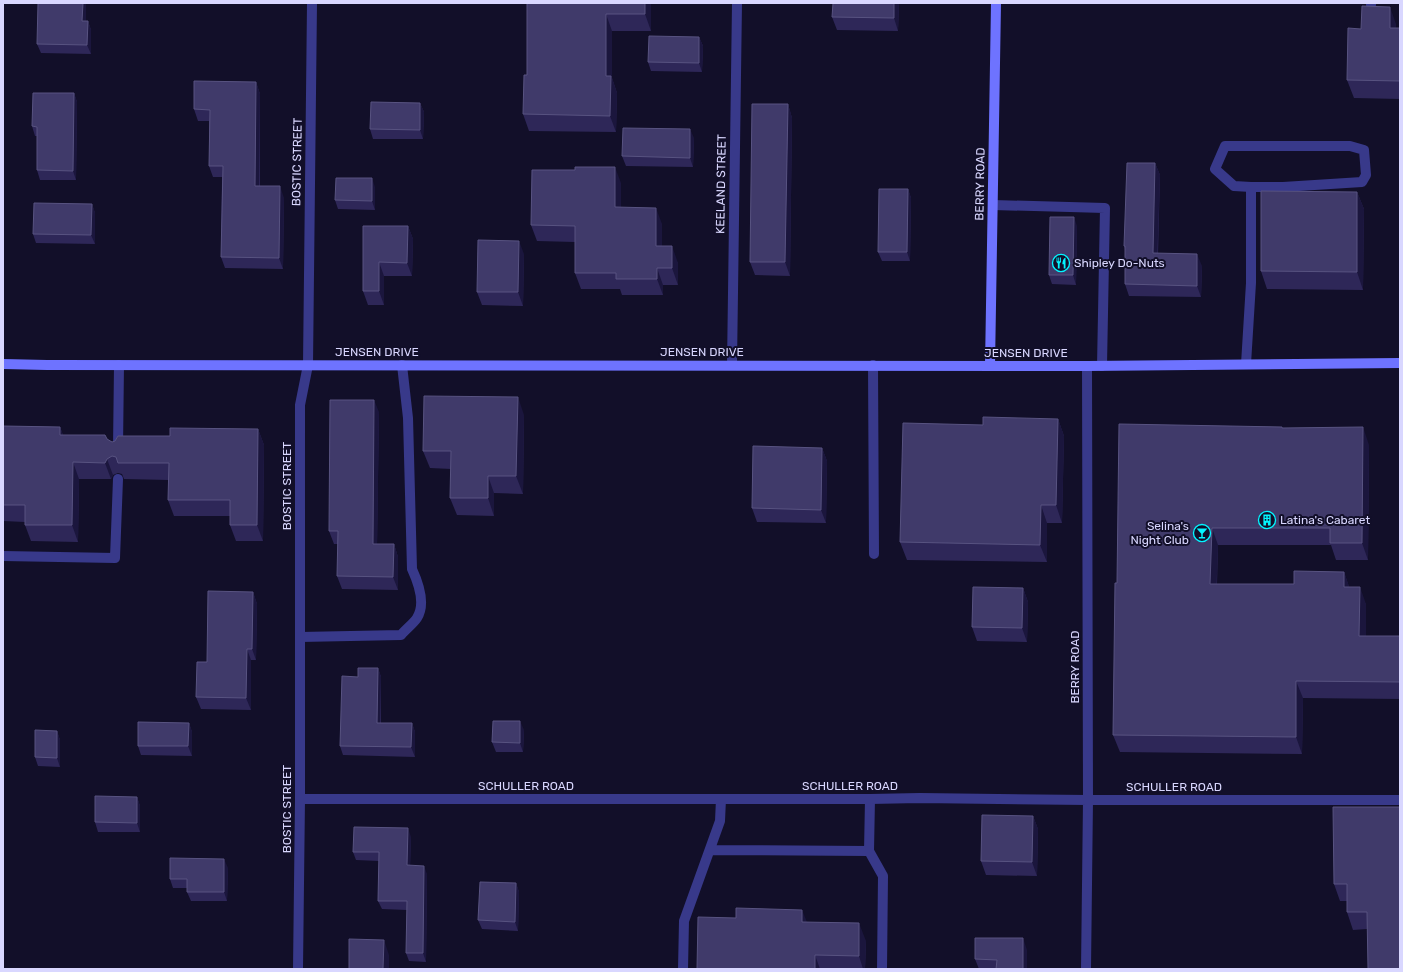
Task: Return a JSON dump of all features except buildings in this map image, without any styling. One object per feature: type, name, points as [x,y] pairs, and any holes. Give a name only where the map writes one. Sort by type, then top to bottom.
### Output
[{"type":"main road","name":"BERRY ROAD","points":[[990,366],[996,3]]},
{"type":"main road","name":"JENSEN DRIVE","points":[[3,364],[119,366],[1102,366],[1400,363]]},
{"type":"street","name":"BOSTIC STREET","points":[[298,969],[300,799],[300,405],[308,365],[312,3]]},
{"type":"street","name":"KEELAND STREET","points":[[732,365],[737,3]]},
{"type":"street","points":[[1225,146],[1350,146],[1364,150],[1366,175],[1362,182],[1283,187],[1251,187],[1234,186],[1215,169],[1225,146]]},
{"type":"street","points":[[1246,364],[1251,283],[1251,187]]},
{"type":"street","points":[[993,205],[1105,208],[1102,366]]},
{"type":"street","points":[[300,637],[401,634],[418,617],[421,602],[418,583],[412,569],[408,418],[402,365]]},
{"type":"street","points":[[873,365],[874,554]]},
{"type":"street","points":[[118,452],[119,366]]},
{"type":"street","name":"BERRY ROAD","points":[[1086,969],[1088,800],[1087,366]]},
{"type":"street","points":[[3,556],[115,558],[118,479]]},
{"type":"street","name":"SCHULLER ROAD","points":[[300,799],[920,798],[1088,800],[1400,800]]},
{"type":"street","points":[[683,969],[684,920],[720,821],[721,799]]},
{"type":"street","points":[[870,799],[869,851],[883,876],[882,969]]},
{"type":"street","points":[[710,850],[869,851]]},
{"type":"place","name":"Shipley Do-Nuts","points":[[1061,263]]},
{"type":"place","name":"Latina's Cabaret","points":[[1267,520]]},
{"type":"place","name":"Selina's Night Club","points":[[1202,533]]}]
